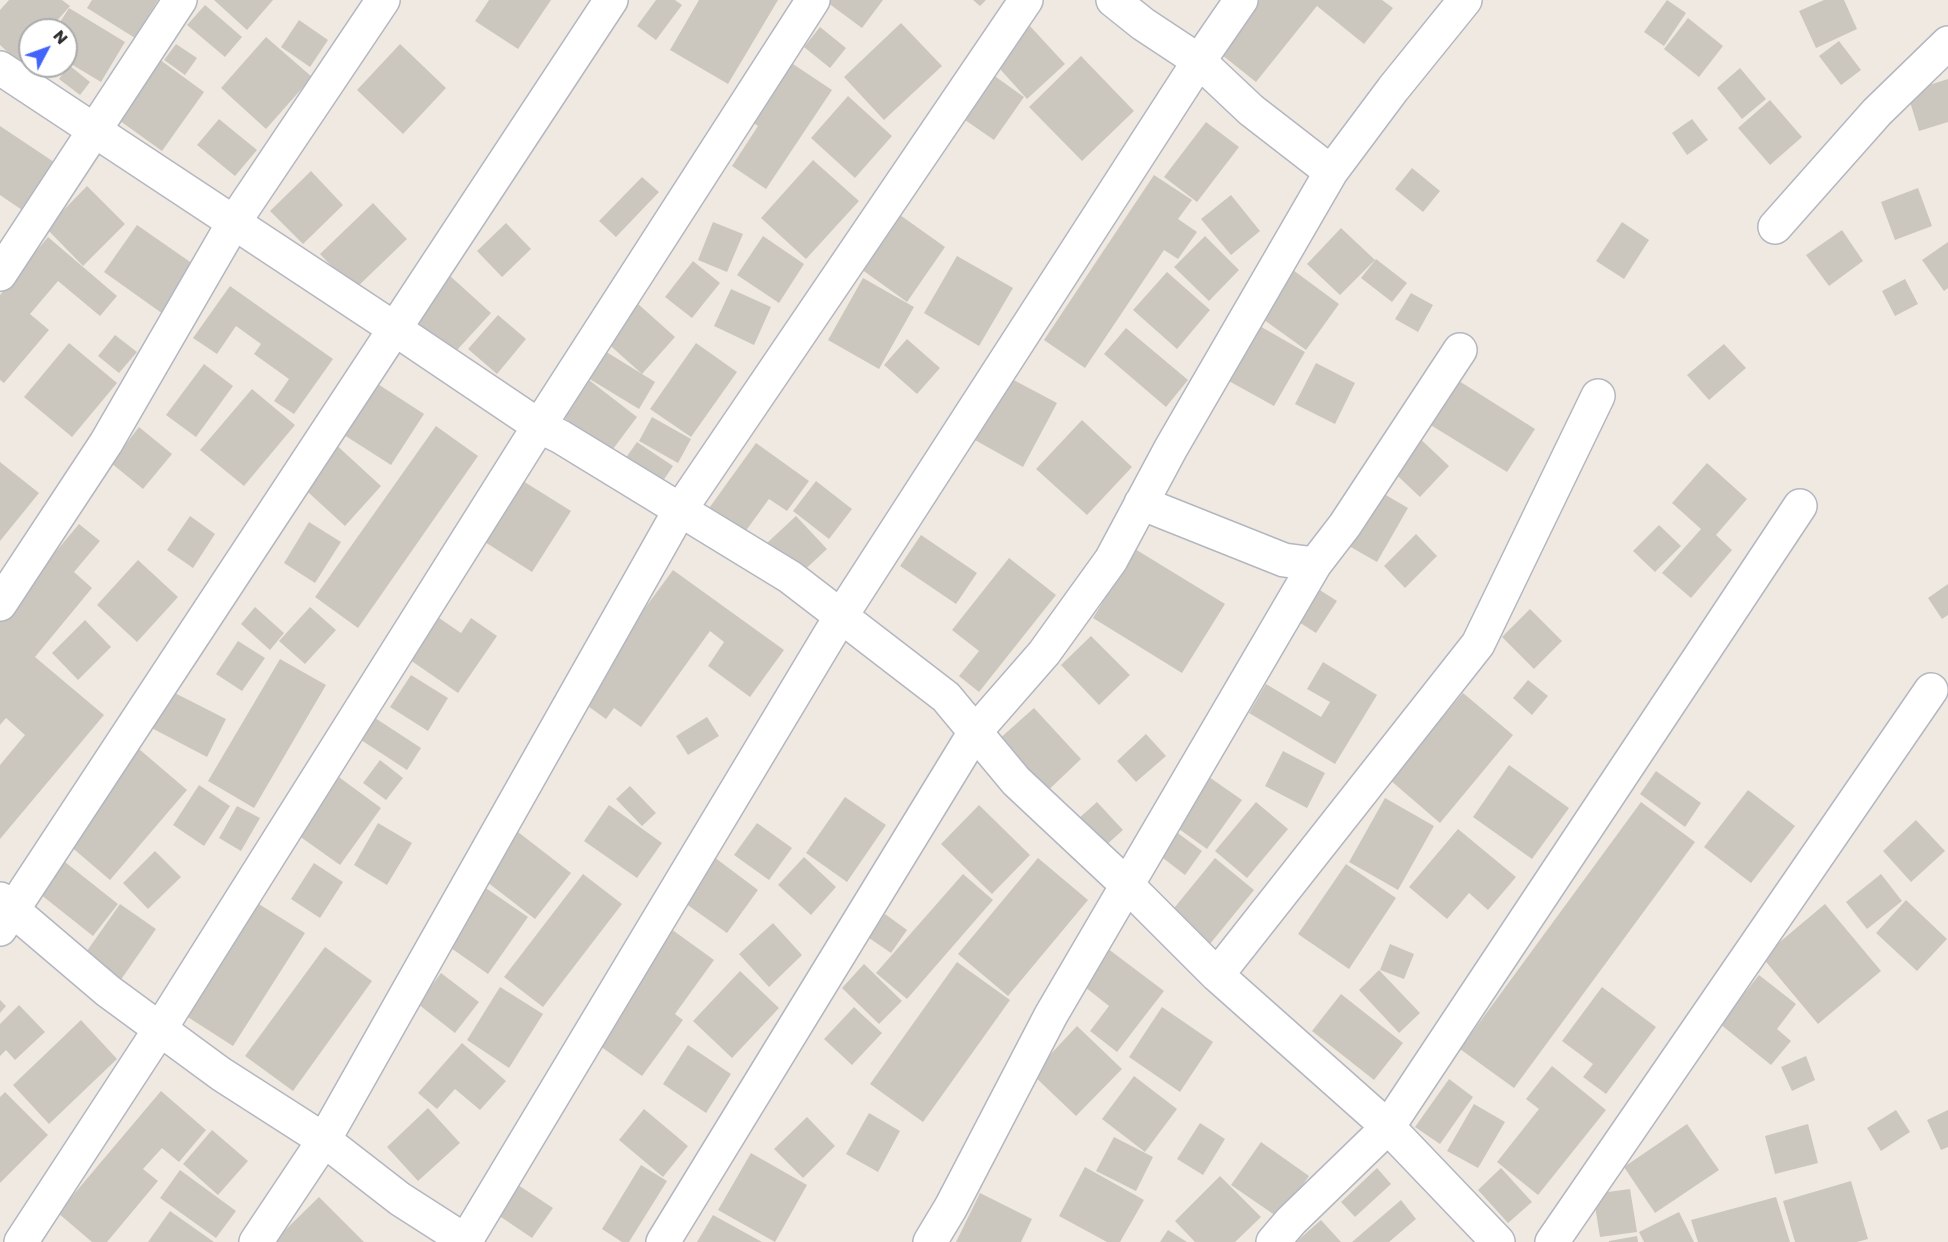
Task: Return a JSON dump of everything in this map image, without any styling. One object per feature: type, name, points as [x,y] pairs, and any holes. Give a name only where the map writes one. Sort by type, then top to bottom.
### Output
[{"type":"street","points":[[0,274],[180,0]]},
{"type":"street","points":[[0,604],[106,443],[234,222],[382,0]]},
{"type":"street","points":[[611,0],[395,329],[4,913],[221,1074],[324,1140],[400,1199],[466,1242],[841,616],[1199,61],[1241,0]]},
{"type":"street","points":[[21,1242],[160,1029],[539,426],[813,0]]},
{"type":"street","points":[[256,1242],[324,1140],[680,510],[1026,0]]},
{"type":"street","points":[[1113,0],[1143,24],[1199,61],[1251,110],[1331,172]]},
{"type":"street","points":[[663,1242],[975,732],[1051,644],[1111,560],[1182,427],[1331,172],[1393,89],[1465,0]]},
{"type":"street","points":[[1775,227],[1877,112],[1948,42]]},
{"type":"street","points":[[0,68],[539,426],[790,578],[946,697],[1016,781],[1127,885],[1218,975],[1389,1127],[1498,1242]]},
{"type":"street","points":[[930,1242],[951,1207],[1051,1015],[1315,564],[1345,525],[1460,350]]},
{"type":"street","points":[[1218,975],[1478,644],[1598,396]]},
{"type":"street","points":[[1141,503],[1284,560],[1315,564]]},
{"type":"street","points":[[1273,1242],[1291,1221],[1389,1127],[1800,506]]},
{"type":"street","points":[[1552,1242],[1931,690]]},
{"type":"building","points":[[9,0],[62,0],[70,6],[60,18],[18,18],[18,61],[0,45],[0,10]]},
{"type":"building","points":[[92,0],[158,0],[135,38],[87,8]]},
{"type":"building","points":[[214,0],[273,0],[247,30]]},
{"type":"building","points":[[489,0],[551,0],[518,49],[475,21]]},
{"type":"building","points":[[656,0],[675,0],[682,5],[656,40],[637,26]]},
{"type":"building","points":[[699,0],[778,0],[728,84],[670,50]]},
{"type":"building","points":[[824,0],[883,0],[862,28]]},
{"type":"building","points":[[973,0],[986,0],[980,6]]},
{"type":"building","points":[[1250,0],[1382,0],[1393,8],[1364,44],[1317,6],[1256,82],[1212,47]]},
{"type":"building","points":[[1667,0],[1686,13],[1664,46],[1644,32]]},
{"type":"building","points":[[1824,0],[1844,0],[1857,29],[1816,48],[1799,11]]},
{"type":"building","points":[[205,5],[242,37],[225,57],[187,25]]},
{"type":"building","points":[[69,8],[125,42],[101,82],[78,68],[78,18],[63,18]]},
{"type":"building","points":[[1688,18],[1723,46],[1699,77],[1664,49]]},
{"type":"building","points":[[299,20],[328,40],[310,67],[281,47]]},
{"type":"building","points":[[901,23],[942,66],[884,120],[844,77]]},
{"type":"building","points":[[1029,25],[1065,64],[1027,99],[991,59]]},
{"type":"building","points":[[820,27],[846,48],[830,68],[804,47]]},
{"type":"building","points":[[266,37],[312,77],[266,129],[221,88]]},
{"type":"building","points":[[1839,41],[1861,70],[1841,85],[1819,56]]},
{"type":"building","points":[[176,44],[197,58],[185,75],[164,60]]},
{"type":"building","points":[[400,44],[446,88],[403,134],[357,90]]},
{"type":"building","points":[[1081,56],[1134,111],[1082,161],[1029,107]]},
{"type":"building","points":[[159,59],[204,92],[162,151],[116,118]]},
{"type":"building","points":[[787,60],[832,90],[766,189],[732,166],[758,126],[748,119]]},
{"type":"building","points":[[982,67],[1024,97],[994,140],[952,111]]},
{"type":"building","points":[[1740,68],[1766,99],[1742,119],[1717,88]]},
{"type":"building","points":[[78,72],[90,82],[80,95],[59,79],[78,78]]},
{"type":"building","points":[[1948,79],[1948,122],[1919,131],[1907,92]]},
{"type":"building","points":[[848,96],[892,136],[855,178],[811,138]]},
{"type":"building","points":[[1770,100],[1802,137],[1770,165],[1738,128]]},
{"type":"building","points":[[219,119],[257,150],[235,176],[197,145]]},
{"type":"building","points":[[1692,119],[1708,140],[1687,155],[1672,133]]},
{"type":"building","points":[[1206,122],[1239,147],[1197,202],[1164,177]]},
{"type":"building","points":[[0,126],[54,162],[22,210],[0,195]]},
{"type":"building","points":[[813,160],[859,201],[806,259],[761,218]]},
{"type":"building","points":[[1412,168],[1440,191],[1423,212],[1395,189]]},
{"type":"building","points":[[311,171],[343,205],[303,244],[270,211]]},
{"type":"building","points":[[1154,175],[1192,200],[1178,219],[1197,232],[1178,259],[1164,250],[1085,368],[1044,340]]},
{"type":"building","points":[[642,177],[659,192],[616,237],[599,221]]},
{"type":"building","points":[[87,186],[125,224],[83,266],[46,228]]},
{"type":"building","points":[[1918,188],[1932,226],[1895,240],[1881,202]]},
{"type":"building","points":[[1231,195],[1260,231],[1231,255],[1201,219]]},
{"type":"building","points":[[373,203],[407,239],[354,290],[320,254]]},
{"type":"building","points":[[900,215],[945,247],[907,302],[861,269]]},
{"type":"building","points":[[713,222],[743,234],[727,272],[698,260]]},
{"type":"building","points":[[1622,222],[1649,240],[1624,279],[1596,261]]},
{"type":"building","points":[[506,223],[531,249],[502,277],[477,251]]},
{"type":"building","points":[[137,225],[196,266],[163,314],[104,272]]},
{"type":"building","points":[[1341,228],[1375,260],[1340,295],[1307,264]]},
{"type":"building","points":[[1842,230],[1863,261],[1829,286],[1806,255]]},
{"type":"building","points":[[763,236],[804,264],[779,303],[737,275]]},
{"type":"building","points":[[1205,236],[1239,270],[1209,301],[1174,267]]},
{"type":"building","points":[[48,237],[117,296],[100,316],[58,281],[30,314],[49,330],[4,383],[0,380],[0,295]]},
{"type":"building","points":[[1948,242],[1948,288],[1944,291],[1922,260]]},
{"type":"building","points":[[957,256],[1013,288],[979,346],[924,313]]},
{"type":"building","points":[[1376,259],[1407,283],[1392,302],[1361,278]]},
{"type":"building","points":[[693,261],[720,283],[692,318],[665,297]]},
{"type":"building","points":[[439,266],[491,313],[447,361],[395,313]]},
{"type":"building","points":[[1293,270],[1339,304],[1306,350],[1260,317]]},
{"type":"building","points":[[1167,272],[1210,310],[1177,349],[1133,310]]},
{"type":"building","points":[[863,278],[914,307],[879,369],[828,340]]},
{"type":"building","points":[[1905,279],[1918,304],[1895,316],[1882,291]]},
{"type":"building","points":[[230,286],[333,359],[294,414],[274,401],[289,379],[254,354],[261,344],[236,326],[217,354],[193,338]]},
{"type":"building","points":[[731,289],[771,307],[754,345],[714,326]]},
{"type":"building","points":[[1411,293],[1433,305],[1418,332],[1395,319]]},
{"type":"building","points":[[637,303],[675,337],[642,374],[604,340]]},
{"type":"building","points":[[498,315],[526,339],[497,374],[468,349]]},
{"type":"building","points":[[1258,325],[1305,352],[1274,406],[1227,380]]},
{"type":"building","points":[[1126,328],[1188,380],[1166,407],[1104,354]]},
{"type":"building","points":[[115,335],[137,352],[119,373],[98,356]]},
{"type":"building","points":[[907,339],[940,368],[917,394],[884,365]]},
{"type":"building","points":[[69,343],[117,383],[72,437],[24,397]]},
{"type":"building","points":[[696,343],[737,372],[691,437],[650,409]]},
{"type":"building","points":[[1724,344],[1746,368],[1709,400],[1687,375]]},
{"type":"building","points":[[600,348],[655,382],[639,409],[583,375]]},
{"type":"building","points":[[1316,363],[1355,383],[1335,424],[1295,404]]},
{"type":"building","points":[[204,364],[233,386],[196,437],[166,415]]},
{"type":"building","points":[[364,375],[424,414],[391,465],[330,426]]},
{"type":"building","points":[[1008,377],[1057,403],[1023,467],[975,440]]},
{"type":"building","points":[[1456,379],[1535,429],[1507,472],[1429,424]]},
{"type":"building","points":[[589,380],[637,417],[610,453],[562,416]]},
{"type":"building","points":[[252,389],[295,425],[244,486],[200,450]]},
{"type":"building","points":[[652,417],[691,439],[678,463],[639,441]]},
{"type":"building","points":[[1082,420],[1132,467],[1087,515],[1036,469]]},
{"type":"building","points":[[436,426],[478,456],[358,628],[315,597]]},
{"type":"building","points":[[139,427],[172,454],[143,489],[111,463]]},
{"type":"building","points":[[1414,433],[1449,466],[1420,497],[1385,464]]},
{"type":"building","points":[[333,442],[381,486],[345,526],[297,482]]},
{"type":"building","points":[[637,442],[673,466],[654,494],[618,469]]},
{"type":"building","points":[[756,443],[809,481],[787,511],[769,499],[742,536],[707,511]]},
{"type":"building","points":[[0,462],[39,493],[0,541]]},
{"type":"building","points":[[1707,463],[1747,499],[1716,535],[1732,550],[1691,598],[1662,573],[1701,529],[1672,503]]},
{"type":"building","points":[[515,476],[571,511],[532,572],[477,537]]},
{"type":"building","points":[[816,481],[852,509],[829,539],[793,511]]},
{"type":"building","points":[[1367,484],[1408,508],[1377,562],[1335,538]]},
{"type":"building","points":[[190,516],[215,534],[193,568],[167,550]]},
{"type":"building","points":[[796,516],[827,549],[798,576],[767,543]]},
{"type":"building","points":[[309,522],[341,542],[315,583],[284,563]]},
{"type":"building","points":[[79,524],[100,541],[74,572],[92,588],[35,657],[104,715],[0,839],[0,765],[25,735],[6,718],[0,725],[0,618]]},
{"type":"building","points":[[1659,525],[1681,546],[1655,572],[1633,551]]},
{"type":"building","points":[[1416,534],[1437,556],[1405,588],[1384,566]]},
{"type":"building","points":[[921,535],[977,573],[956,604],[900,566]]},
{"type":"building","points":[[1135,549],[1225,604],[1182,673],[1093,618]]},
{"type":"building","points":[[1009,558],[1056,595],[979,692],[959,676],[979,651],[952,630]]},
{"type":"building","points":[[138,560],[178,597],[137,642],[97,605]]},
{"type":"building","points":[[673,570],[784,650],[750,697],[708,666],[724,642],[710,631],[641,727],[614,708],[606,719],[578,699]]},
{"type":"building","points":[[1948,584],[1948,615],[1942,619],[1928,598]]},
{"type":"building","points":[[1312,585],[1337,601],[1316,633],[1291,617]]},
{"type":"building","points":[[255,607],[284,633],[270,650],[241,624]]},
{"type":"building","points":[[310,607],[336,630],[305,664],[279,641]]},
{"type":"building","points":[[1530,609],[1562,641],[1534,669],[1502,637]]},
{"type":"building","points":[[429,611],[461,633],[471,618],[497,636],[458,693],[400,653]]},
{"type":"building","points":[[85,620],[111,647],[78,680],[52,653]]},
{"type":"building","points":[[1091,636],[1130,675],[1099,705],[1061,665]]},
{"type":"building","points":[[238,641],[265,658],[242,691],[216,674]]},
{"type":"building","points":[[280,659],[326,685],[254,808],[208,781]]},
{"type":"building","points":[[1323,662],[1377,695],[1335,764],[1249,713],[1266,684],[1321,717],[1330,702],[1307,689]]},
{"type":"building","points":[[411,675],[448,698],[428,731],[390,707]]},
{"type":"building","points":[[1528,680],[1548,696],[1532,715],[1513,698]]},
{"type":"building","points":[[163,687],[226,719],[207,757],[144,724]]},
{"type":"building","points":[[1463,693],[1513,735],[1440,823],[1390,780]]},
{"type":"building","points":[[1034,708],[1081,759],[1038,800],[989,748]]},
{"type":"building","points":[[372,716],[421,748],[407,770],[358,738]]},
{"type":"building","points":[[707,717],[719,736],[688,755],[676,736]]},
{"type":"building","points":[[1146,734],[1166,756],[1136,782],[1117,761]]},
{"type":"building","points":[[139,749],[187,790],[110,880],[62,839]]},
{"type":"building","points":[[1283,751],[1325,773],[1307,808],[1265,786]]},
{"type":"building","points":[[380,760],[403,778],[386,800],[363,783]]},
{"type":"building","points":[[1509,765],[1569,808],[1532,859],[1473,817]]},
{"type":"building","points":[[1199,770],[1242,800],[1207,849],[1165,819]]},
{"type":"building","points":[[1656,771],[1701,803],[1685,827],[1640,794]]},
{"type":"building","points":[[336,775],[381,808],[340,865],[295,833]]},
{"type":"building","points":[[199,785],[230,806],[204,846],[173,825]]},
{"type":"building","points":[[630,786],[656,813],[642,826],[616,799]]},
{"type":"building","points":[[1748,790],[1795,826],[1751,883],[1704,847]]},
{"type":"building","points":[[845,797],[886,825],[847,882],[806,853]]},
{"type":"building","points":[[1385,798],[1434,826],[1398,890],[1349,862]]},
{"type":"building","points":[[1097,802],[1123,830],[1094,856],[1069,827]]},
{"type":"building","points":[[1256,802],[1288,829],[1247,878],[1215,851]]},
{"type":"building","points":[[1641,802],[1695,842],[1514,1088],[1460,1049]]},
{"type":"building","points":[[609,805],[662,843],[637,878],[584,841]]},
{"type":"building","points":[[979,805],[1030,855],[992,894],[941,844]]},
{"type":"building","points":[[237,806],[260,818],[241,851],[219,838]]},
{"type":"building","points":[[1916,820],[1945,851],[1911,882],[1883,851]]},
{"type":"building","points":[[378,823],[412,843],[387,885],[354,865]]},
{"type":"building","points":[[757,823],[792,848],[769,880],[734,855]]},
{"type":"building","points":[[1167,825],[1202,851],[1185,875],[1150,848]]},
{"type":"building","points":[[1458,829],[1516,877],[1488,910],[1469,893],[1447,919],[1409,887]]},
{"type":"building","points":[[518,832],[571,873],[535,919],[482,878]]},
{"type":"building","points":[[155,851],[181,877],[148,909],[123,883]]},
{"type":"building","points":[[714,857],[758,890],[727,933],[682,901]]},
{"type":"building","points":[[804,857],[836,887],[811,915],[778,885]]},
{"type":"building","points":[[1038,858],[1088,900],[1008,996],[958,954]]},
{"type":"building","points":[[1215,858],[1254,890],[1205,950],[1166,918]]},
{"type":"building","points":[[65,862],[118,904],[93,936],[40,894]]},
{"type":"building","points":[[314,863],[343,882],[320,918],[291,899]]},
{"type":"building","points":[[1346,864],[1396,898],[1349,969],[1298,934]]},
{"type":"building","points":[[583,874],[622,904],[543,1007],[504,977]]},
{"type":"building","points":[[963,874],[993,900],[907,999],[876,973]]},
{"type":"building","points":[[1881,874],[1902,901],[1867,929],[1846,902]]},
{"type":"building","points":[[480,884],[528,917],[488,974],[441,941]]},
{"type":"building","points":[[1906,900],[1947,939],[1917,971],[1876,933]]},
{"type":"building","points":[[254,901],[305,933],[233,1046],[183,1014]]},
{"type":"building","points":[[120,904],[156,929],[118,984],[82,958]]},
{"type":"building","points":[[1825,904],[1881,971],[1818,1024],[1762,957]]},
{"type":"building","points":[[885,914],[907,930],[891,953],[869,938]]},
{"type":"building","points":[[773,923],[802,955],[769,987],[739,954]]},
{"type":"building","points":[[667,926],[714,960],[675,1014],[683,1020],[642,1076],[586,1036]]},
{"type":"building","points":[[1390,944],[1414,954],[1404,979],[1380,970]]},
{"type":"building","points":[[325,947],[372,981],[293,1091],[245,1056]]},
{"type":"building","points":[[1107,948],[1164,991],[1117,1052],[1090,1031],[1109,1006],[1080,983]]},
{"type":"building","points":[[957,962],[1010,1000],[923,1122],[870,1084]]},
{"type":"building","points":[[864,964],[902,1001],[879,1024],[842,988]]},
{"type":"building","points":[[1379,970],[1420,1013],[1399,1033],[1359,990]]},
{"type":"building","points":[[740,971],[779,1008],[732,1058],[693,1021]]},
{"type":"building","points":[[441,973],[479,1002],[455,1033],[418,1004]]},
{"type":"building","points":[[1759,975],[1796,1004],[1777,1029],[1791,1041],[1771,1065],[1720,1024]]},
{"type":"building","points":[[500,987],[543,1014],[509,1068],[467,1040]]},
{"type":"building","points":[[1602,987],[1656,1027],[1606,1094],[1583,1077],[1593,1064],[1562,1041]]},
{"type":"building","points":[[1341,994],[1403,1043],[1374,1080],[1312,1031]]},
{"type":"building","points":[[0,1000],[6,1006],[0,1013]]},
{"type":"building","points":[[19,1005],[45,1032],[15,1060],[6,1050],[0,1056],[0,1024]]},
{"type":"building","points":[[854,1007],[882,1033],[852,1065],[824,1039]]},
{"type":"building","points":[[1162,1007],[1213,1042],[1180,1092],[1129,1057]]},
{"type":"building","points":[[81,1020],[117,1059],[49,1124],[13,1085]]},
{"type":"building","points":[[1077,1026],[1122,1069],[1076,1116],[1032,1074]]},
{"type":"building","points":[[462,1043],[506,1081],[480,1110],[455,1089],[437,1109],[418,1093]]},
{"type":"building","points":[[688,1045],[731,1074],[706,1113],[663,1084]]},
{"type":"building","points":[[1806,1056],[1815,1080],[1792,1091],[1781,1067]]},
{"type":"building","points":[[1552,1066],[1606,1110],[1538,1195],[1497,1162],[1539,1109],[1526,1099]]},
{"type":"building","points":[[1134,1076],[1177,1109],[1145,1152],[1102,1119]]},
{"type":"building","points":[[1449,1079],[1473,1097],[1440,1144],[1415,1127]]},
{"type":"building","points":[[161,1091],[206,1130],[179,1162],[162,1148],[143,1169],[158,1181],[107,1242],[92,1242],[58,1213]]},
{"type":"building","points":[[5,1092],[48,1135],[0,1183],[0,1097]]},
{"type":"building","points":[[1474,1104],[1505,1122],[1478,1168],[1447,1151]]},
{"type":"building","points":[[428,1108],[460,1143],[418,1181],[387,1147]]},
{"type":"building","points":[[644,1109],[688,1146],[663,1177],[619,1140]]},
{"type":"building","points":[[1896,1110],[1910,1132],[1881,1151],[1867,1128]]},
{"type":"building","points":[[1948,1110],[1948,1147],[1941,1150],[1927,1120]]},
{"type":"building","points":[[869,1113],[900,1131],[878,1172],[846,1154]]},
{"type":"building","points":[[807,1117],[835,1146],[803,1178],[774,1149]]},
{"type":"building","points":[[1200,1123],[1225,1139],[1203,1175],[1177,1159]]},
{"type":"building","points":[[1687,1124],[1719,1170],[1655,1213],[1624,1167]]},
{"type":"building","points":[[1808,1124],[1818,1163],[1775,1174],[1765,1136]]},
{"type":"building","points":[[212,1130],[248,1161],[218,1195],[183,1164]]},
{"type":"building","points":[[1114,1137],[1153,1157],[1136,1191],[1096,1171]]},
{"type":"building","points":[[1261,1142],[1309,1176],[1279,1218],[1231,1185]]},
{"type":"building","points":[[751,1153],[807,1185],[775,1242],[718,1210]]},
{"type":"building","points":[[641,1165],[667,1181],[629,1242],[622,1242],[602,1229]]},
{"type":"building","points":[[1085,1167],[1144,1200],[1120,1242],[1107,1242],[1059,1216]]},
{"type":"building","points":[[1377,1168],[1391,1184],[1355,1217],[1341,1202]]},
{"type":"building","points":[[1501,1168],[1532,1202],[1508,1223],[1478,1190]]},
{"type":"building","points":[[180,1170],[236,1211],[216,1238],[160,1198]]},
{"type":"building","points":[[1220,1176],[1261,1217],[1235,1242],[1195,1242],[1175,1221]]},
{"type":"building","points":[[1851,1181],[1868,1239],[1857,1242],[1795,1242],[1783,1201]]},
{"type":"building","points":[[515,1183],[553,1208],[532,1238],[495,1213]]},
{"type":"building","points":[[1630,1189],[1637,1232],[1600,1237],[1593,1194]]},
{"type":"building","points":[[980,1193],[1032,1219],[1021,1242],[956,1242]]},
{"type":"building","points":[[319,1197],[364,1242],[273,1242]]},
{"type":"building","points":[[1776,1197],[1790,1242],[1698,1242],[1691,1220]]},
{"type":"building","points":[[1401,1200],[1416,1219],[1389,1242],[1352,1242]]},
{"type":"building","points":[[170,1211],[214,1242],[148,1242]]},
{"type":"building","points":[[1679,1212],[1694,1242],[1644,1242],[1639,1232]]},
{"type":"building","points":[[713,1215],[762,1242],[697,1242]]},
{"type":"building","points":[[1321,1220],[1341,1242],[1296,1242]]},
{"type":"building","points":[[1168,1230],[1187,1242],[1160,1242]]},
{"type":"building","points":[[1637,1236],[1638,1242],[1609,1242],[1609,1241]]}]
